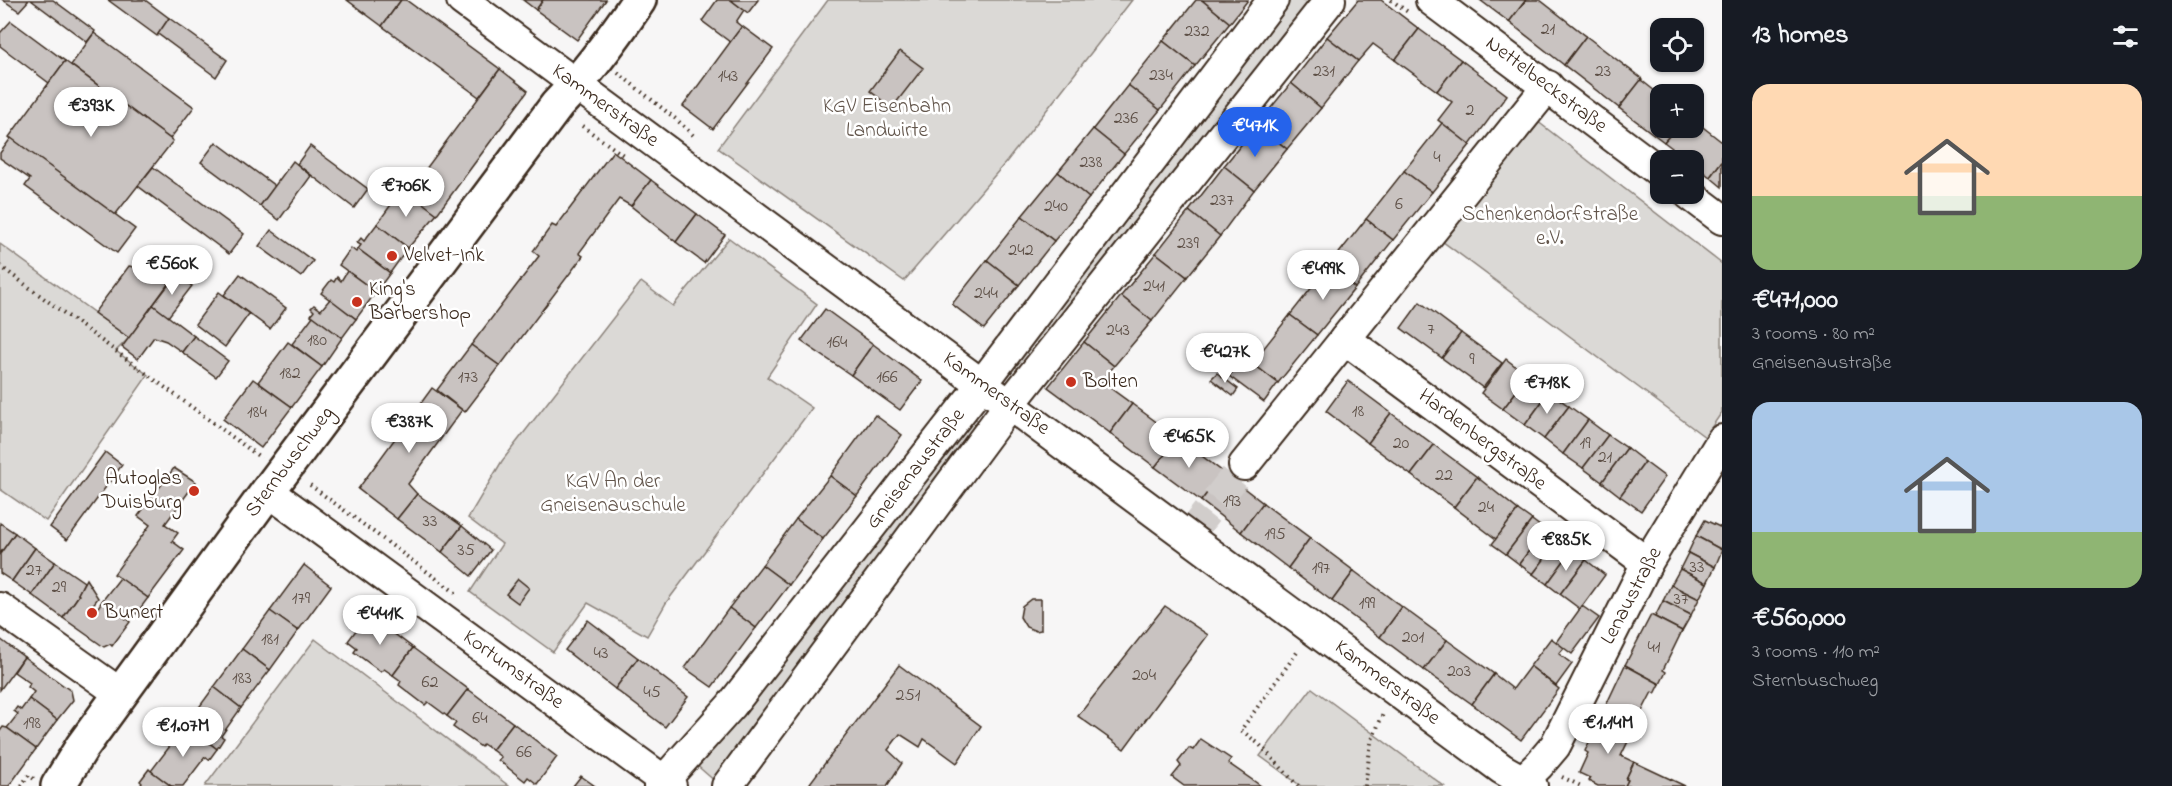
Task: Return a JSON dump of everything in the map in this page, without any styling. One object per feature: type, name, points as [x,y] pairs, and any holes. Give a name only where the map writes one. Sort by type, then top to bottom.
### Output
[{"type":"main road","name":"Sternbuschweg","points":[[44,781],[82,747],[121,694],[267,476],[557,105],[607,47],[639,0]]},
{"type":"street","name":"Kammerstraße","points":[[462,0],[1523,784]]},
{"type":"street","name":"Gneisenaustraße","points":[[665,784],[731,706],[982,384],[1273,0]]},
{"type":"street","name":"Gneisenaustraße","points":[[728,786],[1010,404],[1330,0]]},
{"type":"street","name":"Nettelbeckstraße","points":[[1431,0],[1650,164]]},
{"type":"street","points":[[1244,465],[1548,86]]},
{"type":"street","points":[[1702,204],[1722,219]]},
{"type":"street","name":"Hardenbergstraße","points":[[1345,339],[1647,563]]},
{"type":"street","name":"Lenaustraße","points":[[1523,784],[1555,746],[1647,563],[1722,440]]},
{"type":"street","name":"Kortumstraße","points":[[267,476],[665,784]]},
{"type":"street","points":[[0,608],[121,694]]},
{"type":"path","points":[[0,266],[267,476]]},
{"type":"path","points":[[1298,651],[1241,730],[1259,744],[1298,786]]},
{"type":"path","points":[[1365,786],[1371,742],[1383,714]]},
{"type":"path","points":[[21,786],[44,781]]},
{"type":"green space","name":"KGV Eisenbahn Landwirte","points":[[828,0],[1132,0],[1007,161],[904,281],[718,148]]},
{"type":"green space","points":[[1283,0],[1320,0],[1024,373],[1009,362]]},
{"type":"green space","name":"Schenkendorfstraße e.V.","points":[[1537,121],[1722,264],[1722,412],[1705,437],[1442,241]]},
{"type":"green space","name":"KGV An der Gneisenauschule","points":[[729,238],[817,304],[767,377],[812,408],[666,603],[647,636],[588,603],[553,652],[470,592],[502,544],[468,518],[502,461],[641,282],[673,306]]},
{"type":"green space","points":[[0,244],[129,338],[116,351],[148,375],[46,521],[0,489]]},
{"type":"green space","points":[[969,414],[984,425],[717,783],[694,763]]},
{"type":"green space","points":[[315,639],[509,786],[205,786]]},
{"type":"green space","points":[[1312,688],[1444,786],[1301,786],[1260,756]]},
{"type":"building","points":[[3,0],[29,0],[19,11]]},
{"type":"building","points":[[31,0],[53,0],[95,31],[94,33],[87,42]]},
{"type":"building","points":[[108,0],[145,0],[169,18],[157,36]]},
{"type":"building","points":[[347,0],[401,0],[382,26]]},
{"type":"building","points":[[401,0],[406,0],[500,69],[479,97],[382,26]]},
{"type":"building","points":[[523,0],[543,0],[536,10]]},
{"type":"building","points":[[543,0],[606,0],[577,40],[536,10]]},
{"type":"building","points":[[717,0],[731,0],[744,10],[736,22],[742,27],[730,42],[702,21]]},
{"type":"building","points":[[731,0],[758,0],[748,13]]},
{"type":"building","points":[[1196,0],[1202,0],[1230,23],[1195,66],[1163,41]]},
{"type":"building","points":[[1202,0],[1248,0],[1230,23]]},
{"type":"building","points":[[1358,0],[1381,0],[1419,29],[1395,60],[1373,44],[1358,61],[1327,37]]},
{"type":"building","points":[[1480,0],[1526,0],[1509,22]]},
{"type":"building","points":[[1526,0],[1540,0],[1586,36],[1564,65],[1509,22]]},
{"type":"building","points":[[169,18],[227,60],[216,77],[158,34]]},
{"type":"building","points":[[11,21],[65,61],[49,83],[0,46],[0,33]]},
{"type":"building","points":[[742,26],[773,49],[713,129],[683,106]]},
{"type":"building","points":[[1419,29],[1461,60],[1437,91],[1395,60]]},
{"type":"building","points":[[94,33],[194,107],[170,139],[71,65]]},
{"type":"building","points":[[1586,36],[1642,79],[1619,108],[1564,65]]},
{"type":"building","points":[[1327,37],[1358,61],[1321,108],[1291,83]]},
{"type":"building","points":[[1163,41],[1195,66],[1160,110],[1128,85]]},
{"type":"building","points":[[900,51],[923,68],[892,108],[870,91]]},
{"type":"building","points":[[1461,60],[1507,95],[1470,145],[1438,120],[1452,102],[1437,91]]},
{"type":"building","points":[[65,61],[173,141],[115,215],[9,137]]},
{"type":"building","points":[[500,69],[528,91],[437,214],[408,193]]},
{"type":"building","points":[[1641,80],[1650,87],[1650,131],[1619,108]]},
{"type":"building","points":[[1291,83],[1321,108],[1287,149],[1257,125]]},
{"type":"building","points":[[1128,85],[1160,110],[1124,154],[1093,129]]},
{"type":"building","points":[[1442,123],[1470,145],[1432,192],[1404,171]]},
{"type":"building","points":[[1257,125],[1287,149],[1254,190],[1224,166]]},
{"type":"building","points":[[1704,128],[1722,142],[1722,161],[1710,177],[1704,172],[1704,150],[1675,150],[1664,142],[1667,138],[1704,138]]},
{"type":"building","points":[[1093,129],[1124,154],[1089,198],[1058,172]]},
{"type":"building","points":[[11,138],[135,229],[117,253],[25,186],[30,179],[0,158],[0,153]]},
{"type":"building","points":[[216,142],[275,186],[260,206],[201,162]]},
{"type":"building","points":[[310,146],[368,189],[354,208],[297,164]]},
{"type":"building","points":[[613,151],[651,180],[631,206],[619,199],[579,253],[583,256],[500,366],[471,345],[539,256],[533,251],[552,225],[556,227]]},
{"type":"building","points":[[293,161],[311,176],[279,220],[260,206]]},
{"type":"building","points":[[1722,161],[1722,187],[1710,177]]},
{"type":"building","points":[[1224,166],[1254,190],[1220,236],[1189,211]]},
{"type":"building","points":[[153,167],[244,234],[229,254],[138,186]]},
{"type":"building","points":[[1404,171],[1432,192],[1393,240],[1366,219]]},
{"type":"building","points":[[1058,172],[1089,198],[1054,241],[1022,216]]},
{"type":"building","points":[[651,180],[697,214],[676,242],[631,206]]},
{"type":"building","points":[[403,188],[437,214],[408,248],[377,224]]},
{"type":"building","points":[[1189,211],[1220,236],[1187,277],[1156,253]]},
{"type":"building","points":[[697,214],[725,235],[704,263],[676,242]]},
{"type":"building","points":[[1022,216],[1054,241],[1019,285],[987,260]]},
{"type":"building","points":[[1366,219],[1393,240],[1355,288],[1328,267]]},
{"type":"building","points":[[377,224],[408,248],[390,273],[358,249],[361,245],[357,243],[361,238],[364,241]]},
{"type":"building","points":[[271,230],[313,261],[301,277],[259,246]]},
{"type":"building","points":[[351,248],[356,252],[358,249],[390,273],[376,292],[339,265]]},
{"type":"building","points":[[1156,253],[1187,277],[1152,321],[1121,296]]},
{"type":"building","points":[[987,260],[1019,285],[984,329],[952,304]]},
{"type":"building","points":[[129,266],[174,276],[129,338],[94,313]]},
{"type":"building","points":[[1328,267],[1355,288],[1317,335],[1290,315]]},
{"type":"building","points":[[347,271],[376,292],[356,319],[321,293],[331,280],[334,282],[337,277],[341,281]]},
{"type":"building","points":[[240,274],[286,308],[270,329],[224,295]]},
{"type":"building","points":[[176,275],[192,286],[168,317],[153,305]]},
{"type":"building","points":[[219,292],[249,314],[225,347],[195,324]]},
{"type":"building","points":[[1121,296],[1152,321],[1114,366],[1084,342]]},
{"type":"building","points":[[330,299],[356,319],[342,338],[311,315],[314,311],[311,308],[314,305],[321,310]]},
{"type":"building","points":[[1420,302],[1461,333],[1442,358],[1401,328]]},
{"type":"building","points":[[153,305],[194,336],[182,352],[166,341],[154,337],[138,359],[122,347]]},
{"type":"building","points":[[825,309],[873,344],[851,375],[801,341]]},
{"type":"building","points":[[1290,315],[1317,335],[1278,383],[1252,363]]},
{"type":"building","points":[[313,316],[342,338],[322,367],[292,344]]},
{"type":"building","points":[[1461,333],[1502,363],[1483,388],[1442,358]]},
{"type":"building","points":[[194,336],[228,361],[216,377],[182,352]]},
{"type":"building","points":[[288,342],[322,367],[292,407],[258,382]]},
{"type":"building","points":[[1084,342],[1114,366],[1102,382],[1132,404],[1110,433],[1048,387]]},
{"type":"building","points":[[873,344],[922,381],[900,410],[851,375]]},
{"type":"building","points":[[471,345],[500,366],[465,412],[437,390]]},
{"type":"building","points":[[1244,357],[1278,383],[1264,402],[1229,376]]},
{"type":"building","points":[[1506,359],[1528,376],[1503,409],[1481,393]]},
{"type":"building","points":[[1217,373],[1238,389],[1233,396],[1211,379]]},
{"type":"building","points":[[1528,376],[1549,392],[1525,425],[1503,409]]},
{"type":"building","points":[[253,379],[292,407],[261,448],[223,419]]},
{"type":"building","points":[[1348,381],[1391,413],[1368,443],[1326,411]]},
{"type":"building","points":[[432,388],[462,410],[408,484],[417,494],[397,519],[358,489]]},
{"type":"building","points":[[1549,392],[1569,406],[1544,439],[1525,425]]},
{"type":"building","points":[[1132,404],[1178,438],[1155,467],[1110,433]]},
{"type":"building","points":[[1569,406],[1588,420],[1563,454],[1544,439]]},
{"type":"building","points":[[1391,413],[1434,445],[1411,475],[1368,443]]},
{"type":"building","points":[[875,415],[902,435],[857,496],[830,476]]},
{"type":"building","points":[[1588,420],[1608,435],[1583,468],[1563,454]]},
{"type":"building","points":[[1608,435],[1627,448],[1602,482],[1583,468]]},
{"type":"building","points":[[1178,438],[1223,472],[1201,501],[1155,467]]},
{"type":"building","points":[[1434,445],[1477,477],[1454,507],[1411,475]]},
{"type":"building","points":[[1627,448],[1645,462],[1620,496],[1602,482]]},
{"type":"building","points":[[105,452],[122,465],[67,540],[50,527]]},
{"type":"building","points":[[1645,462],[1665,477],[1641,511],[1620,496]]},
{"type":"building","points":[[174,468],[196,482],[165,524],[178,533],[172,541],[184,550],[148,598],[114,574],[150,525],[138,516]]},
{"type":"building","points":[[1223,472],[1263,503],[1241,532],[1201,501]]},
{"type":"building","points":[[830,476],[857,496],[823,539],[796,519]]},
{"type":"building","points":[[1477,477],[1518,510],[1496,539],[1454,507]]},
{"type":"building","points":[[417,494],[462,526],[442,552],[397,519]]},
{"type":"building","points":[[1263,503],[1310,538],[1288,568],[1241,532]]},
{"type":"building","points":[[1518,510],[1532,520],[1506,554],[1492,544]]},
{"type":"building","points":[[796,519],[823,539],[789,585],[762,565]]},
{"type":"building","points":[[1532,520],[1545,530],[1519,564],[1506,554]]},
{"type":"building","points":[[1705,520],[1722,528],[1722,550],[1696,536]]},
{"type":"building","points":[[0,523],[15,533],[0,554]]},
{"type":"building","points":[[462,526],[491,550],[471,576],[442,552]]},
{"type":"building","points":[[1545,530],[1559,540],[1533,574],[1519,564]]},
{"type":"building","points":[[15,533],[35,548],[12,581],[0,573],[0,554]]},
{"type":"building","points":[[1696,536],[1722,550],[1715,567],[1688,553]]},
{"type":"building","points":[[1310,538],[1354,571],[1332,601],[1288,568]]},
{"type":"building","points":[[1559,540],[1572,550],[1547,584],[1533,574]]},
{"type":"building","points":[[35,548],[55,562],[32,595],[12,581]]},
{"type":"building","points":[[1572,550],[1586,560],[1560,594],[1547,584]]},
{"type":"building","points":[[1688,553],[1715,567],[1707,583],[1680,569]]},
{"type":"building","points":[[1586,560],[1605,575],[1580,609],[1560,594]]},
{"type":"building","points":[[55,562],[84,582],[79,595],[63,618],[32,595]]},
{"type":"building","points":[[304,565],[331,586],[298,631],[270,611]]},
{"type":"building","points":[[762,565],[789,585],[756,628],[729,608]]},
{"type":"building","points":[[1680,569],[1707,583],[1699,599],[1671,585]]},
{"type":"building","points":[[1354,571],[1402,607],[1380,637],[1332,601]]},
{"type":"building","points":[[120,578],[148,598],[136,614],[132,611],[126,619],[102,601]]},
{"type":"building","name":"Bunert","points":[[86,579],[98,598],[92,606],[97,609],[102,601],[130,622],[112,646],[110,644],[104,647],[63,618],[79,595]]},
{"type":"building","points":[[518,579],[529,588],[518,603],[506,594]]},
{"type":"building","points":[[1671,585],[1699,599],[1691,615],[1663,601]]},
{"type":"building","points":[[1031,599],[1041,599],[1041,630],[1036,631],[1026,627],[1020,617],[1022,606]]},
{"type":"building","points":[[1663,601],[1691,615],[1682,631],[1655,617]]},
{"type":"building","points":[[1165,606],[1208,635],[1124,749],[1078,716]]},
{"type":"building","points":[[1582,606],[1599,618],[1572,654],[1556,642]]},
{"type":"building","points":[[1402,607],[1447,640],[1424,670],[1380,637]]},
{"type":"building","points":[[729,608],[756,628],[712,687],[685,668]]},
{"type":"building","points":[[270,611],[298,631],[270,670],[242,649]]},
{"type":"building","points":[[368,614],[413,648],[393,675],[384,669],[381,672],[354,652],[357,648],[348,641]]},
{"type":"building","points":[[1651,615],[1682,631],[1663,670],[1666,672],[1660,684],[1625,665]]},
{"type":"building","points":[[588,620],[638,658],[615,689],[565,650]]},
{"type":"building","points":[[1551,638],[1564,648],[1559,654],[1572,664],[1556,686],[1530,666]]},
{"type":"building","points":[[0,639],[24,657],[0,690]]},
{"type":"building","points":[[1447,640],[1494,674],[1472,704],[1424,670]]},
{"type":"building","points":[[413,648],[468,689],[447,716],[428,702],[425,705],[399,685],[401,681],[393,675]]},
{"type":"building","points":[[242,649],[270,670],[241,708],[214,687]]},
{"type":"building","points":[[24,657],[71,691],[73,700],[57,720],[29,699],[34,692],[28,687],[30,683],[14,672]]},
{"type":"building","points":[[638,658],[688,697],[665,727],[615,689]]},
{"type":"building","points":[[899,665],[981,726],[957,763],[924,739],[920,747],[900,734],[888,750],[902,763],[887,786],[814,786],[810,783]]},
{"type":"building","points":[[1625,665],[1660,684],[1655,694],[1652,692],[1637,721],[1641,723],[1637,733],[1601,716]]},
{"type":"building","points":[[1530,666],[1559,689],[1521,740],[1472,704],[1494,674],[1513,689]]},
{"type":"building","points":[[214,687],[241,708],[221,736],[224,738],[217,749],[186,725]]},
{"type":"building","points":[[468,689],[513,723],[492,750],[483,744],[481,747],[453,727],[456,723],[447,716]]},
{"type":"building","points":[[29,699],[57,720],[36,749],[7,728],[18,714],[14,711],[17,707],[21,710]]},
{"type":"building","points":[[1601,716],[1633,731],[1621,756],[1634,762],[1625,786],[1598,786],[1588,781],[1590,778],[1579,773],[1588,753],[1585,751]]},
{"type":"building","points":[[513,723],[557,757],[537,784],[528,777],[525,781],[498,760],[501,757],[492,750]]},
{"type":"building","points":[[186,725],[217,749],[209,760],[205,757],[183,786],[171,786],[151,771]]},
{"type":"building","points":[[3,727],[36,749],[9,786],[0,786],[0,731]]},
{"type":"building","points":[[1201,739],[1231,759],[1228,763],[1261,786],[1184,786],[1172,777],[1181,766],[1178,762],[1189,748],[1193,750]]},
{"type":"building","points":[[1634,762],[1685,786],[1625,786]]},
{"type":"building","points":[[149,769],[171,786],[140,786],[142,783],[140,781]]},
{"type":"building","points":[[581,776],[595,786],[573,786]]},
{"type":"tunnel","points":[[1188,536],[1244,465]]},
{"type":"place","name":"Velvet-Ink","points":[[392,256]]},
{"type":"place","name":"King's Barbershop","points":[[357,302]]},
{"type":"place","name":"Bolten","points":[[1071,382]]},
{"type":"place","name":"Autoglas Duisburg","points":[[194,491]]},
{"type":"place","name":"Bunert","points":[[92,613]]}]
